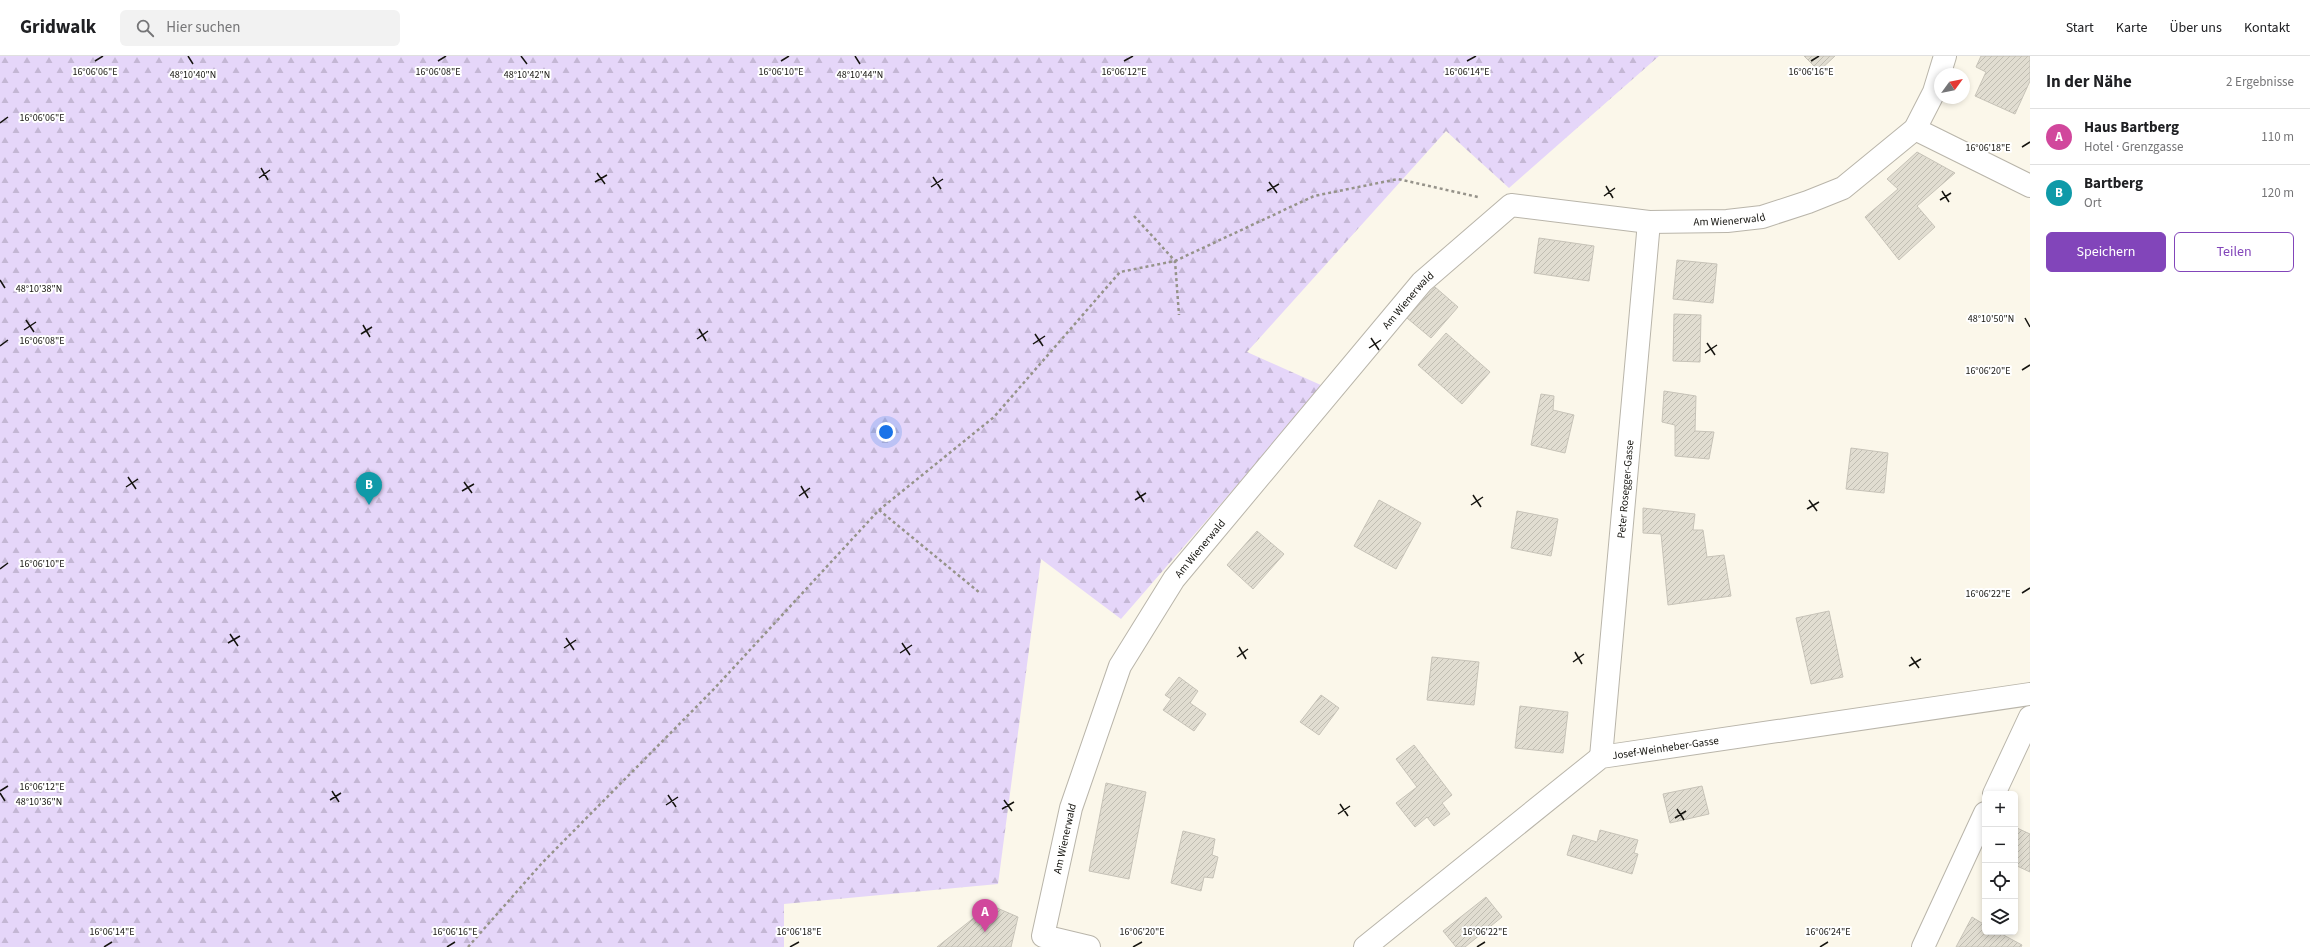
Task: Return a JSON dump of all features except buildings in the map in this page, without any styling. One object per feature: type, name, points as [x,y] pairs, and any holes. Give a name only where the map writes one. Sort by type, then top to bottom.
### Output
[{"type":"street","name":"Am Wienerwald","points":[[1089,947],[1043,936],[1072,808],[1120,666],[1174,579],[1422,282],[1511,205],[1649,222],[1727,221],[1762,217],[1808,202],[1843,188],[1915,129],[1934,92],[1945,56]]},
{"type":"street","points":[[1915,129],[2030,186]]},
{"type":"street","name":"Peter Rosegger-Gasse","points":[[1601,757],[1649,222]]},
{"type":"street","name":"Josef-Weinheber-Gasse","points":[[1365,947],[1601,757],[2030,694]]},
{"type":"street","points":[[1995,791],[2030,717]]},
{"type":"street","points":[[1923,947],[1982,819]]},
{"type":"path","points":[[468,947],[542,862],[713,690],[879,510],[994,417],[1120,272],[1175,261],[1314,196],[1398,179],[1511,205]]},
{"type":"path","points":[[1134,216],[1175,261],[1179,315]]},
{"type":"path","points":[[879,510],[980,594]]},
{"type":"green space","points":[[0,56],[1659,56],[1509,188],[1446,131],[1247,352],[1323,386],[1121,619],[1041,559],[998,884],[784,904],[784,947],[0,947]]},
{"type":"place","name":"Bartberg","points":[[369,505]]},
{"type":"place","name":"Haus Bartberg","points":[[985,932]]}]
